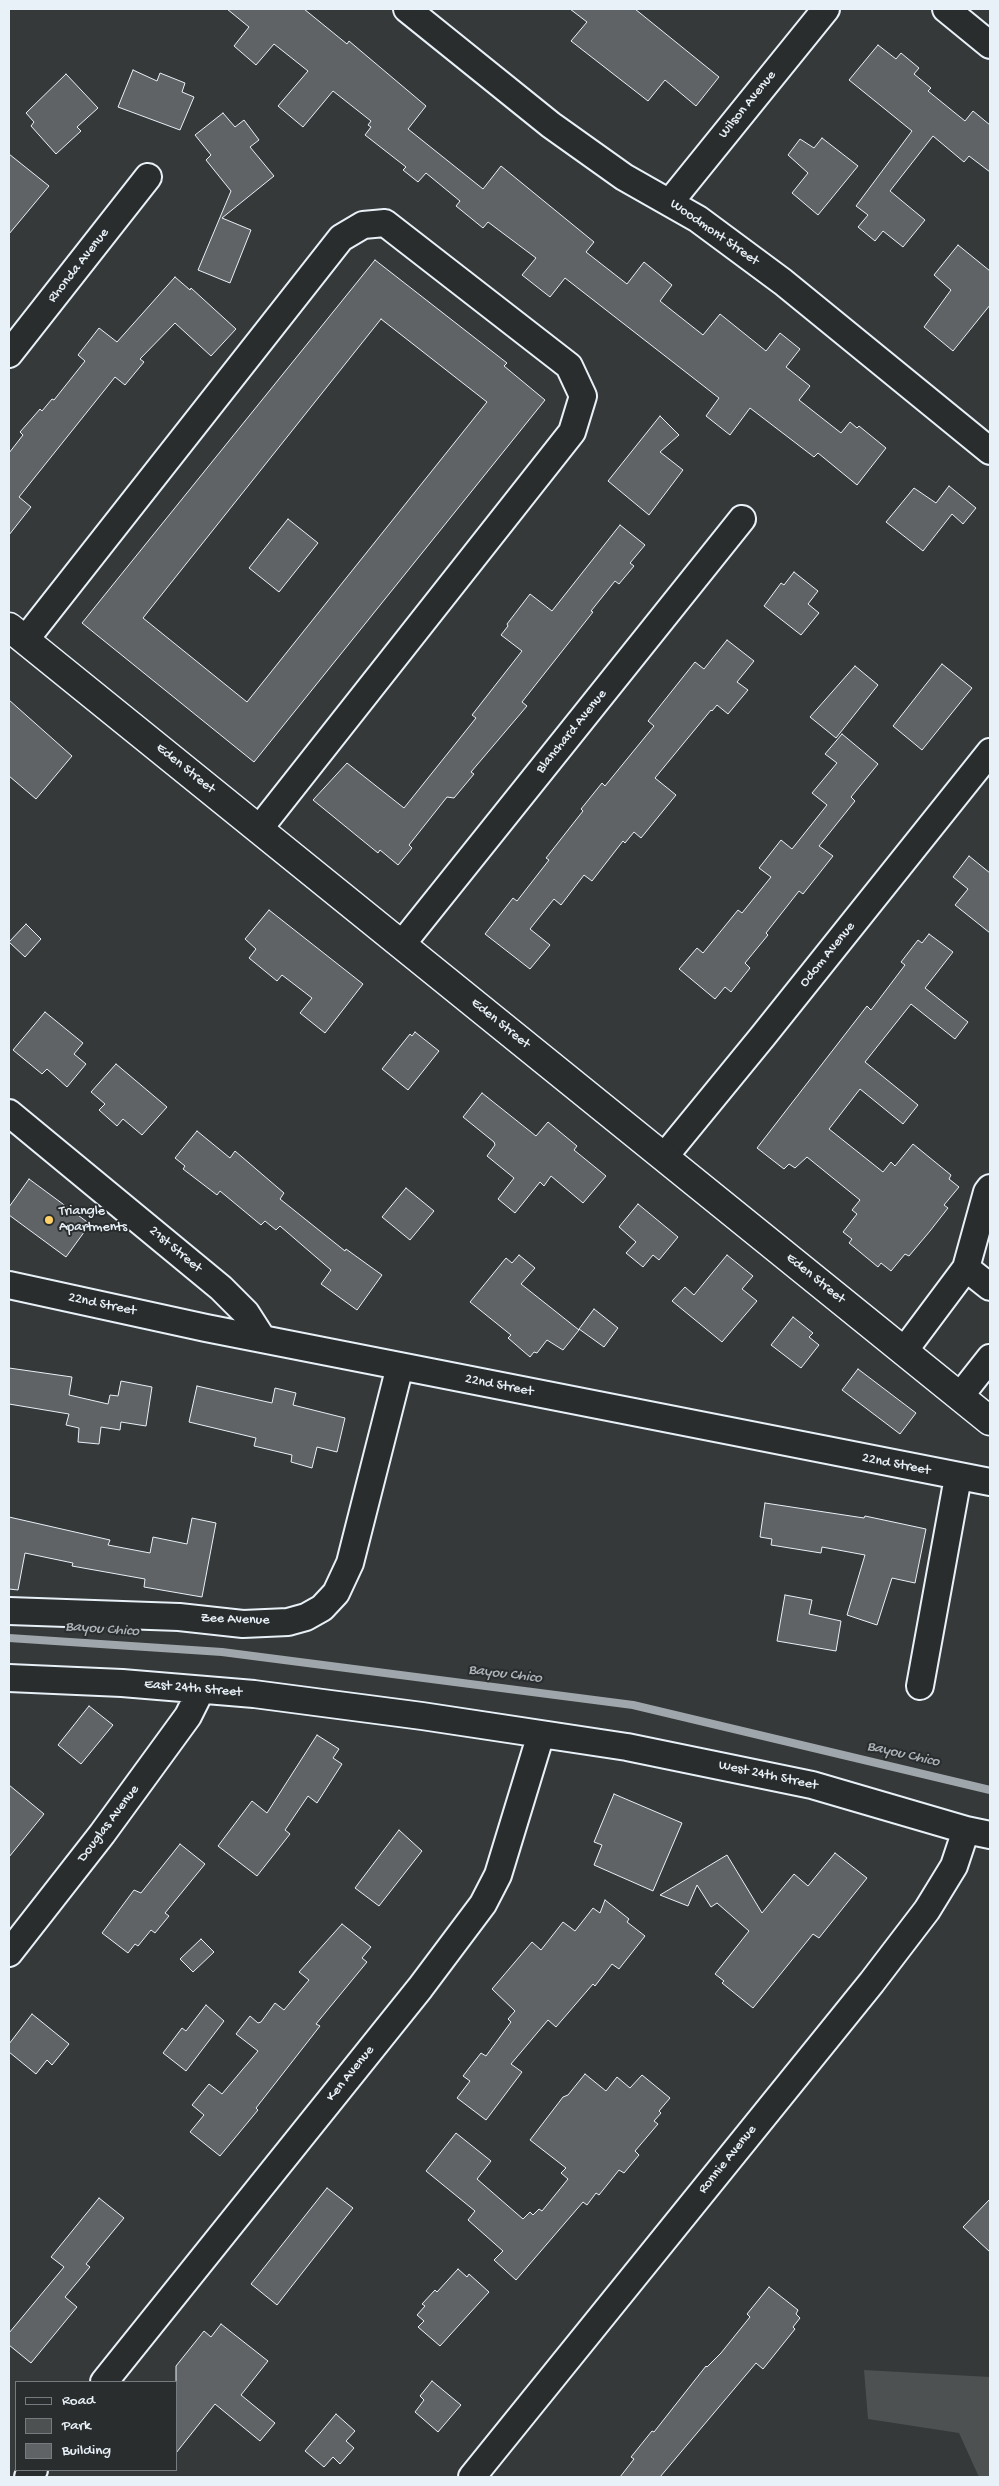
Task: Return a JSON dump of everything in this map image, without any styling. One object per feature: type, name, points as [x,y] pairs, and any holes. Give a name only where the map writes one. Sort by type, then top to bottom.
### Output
[{"type":"street","name":"Woodmont Street","points":[[407,9],[551,125],[624,177],[698,219],[784,282],[990,451]]},
{"type":"street","name":"Wilson Avenue","points":[[670,202],[826,9]]},
{"type":"street","points":[[946,9],[990,45]]},
{"type":"street","name":"Rhonda Avenue","points":[[9,354],[148,177]]},
{"type":"street","points":[[17,634],[341,238],[363,224],[385,223],[569,366],[583,396],[572,432],[259,829]]},
{"type":"street","name":"Blanchard Avenue","points":[[402,944],[742,519]]},
{"type":"street","name":"Eden Street","points":[[17,634],[990,1421]]},
{"type":"street","name":"Odom Avenue","points":[[664,1157],[990,752]]},
{"type":"street","name":"21st Street","points":[[9,1113],[221,1288],[246,1313],[262,1338]]},
{"type":"street","points":[[904,1351],[966,1268],[987,1192],[990,1188]]},
{"type":"street","points":[[966,1268],[990,1287]]},
{"type":"street","name":"22nd Street","points":[[9,1285],[400,1366],[990,1482]]},
{"type":"street","points":[[960,1396],[990,1358]]},
{"type":"street","name":"Zee Avenue","points":[[9,1611],[179,1617],[243,1624],[288,1622],[306,1617],[322,1608],[336,1593],[350,1563],[400,1366]]},
{"type":"street","points":[[920,1686],[958,1477]]},
{"type":"street","name":"East 24th Street","points":[[9,1678],[122,1683],[201,1690],[377,1710],[541,1734]]},
{"type":"street","name":"Douglas Avenue","points":[[9,1953],[102,1834],[188,1716],[201,1690]]},
{"type":"street","name":"West 24th Street","points":[[541,1734],[627,1747],[812,1785],[978,1832]]},
{"type":"street","name":"Ken Avenue","points":[[105,2381],[414,1995],[483,1904],[498,1875],[541,1734]]},
{"type":"street","name":"Ronnie Avenue","points":[[472,2477],[866,1990],[922,1917],[978,1832]]},
{"type":"green space","points":[[864,2370],[990,2377],[990,2477],[979,2477],[959,2433],[868,2419]]},
{"type":"building","points":[[227,9],[304,9],[347,44],[349,41],[426,106],[408,129],[483,189],[501,166],[594,242],[586,252],[627,284],[644,262],[672,285],[660,301],[703,335],[720,314],[766,351],[780,333],[800,349],[786,367],[810,386],[799,400],[841,433],[850,422],[857,428],[859,426],[886,448],[857,485],[818,453],[814,457],[750,408],[730,435],[706,416],[719,398],[565,278],[550,297],[522,275],[536,258],[488,222],[483,228],[456,206],[460,201],[426,173],[418,182],[403,170],[406,167],[365,135],[371,127],[368,125],[371,121],[333,91],[303,127],[278,106],[308,71],[274,44],[256,65],[234,46],[249,27]]},
{"type":"building","points":[[570,9],[635,9],[719,77],[696,106],[665,80],[648,101],[571,41],[587,22]]},
{"type":"building","points":[[878,45],[896,59],[901,53],[919,68],[914,74],[931,88],[928,91],[965,121],[973,111],[990,125],[990,172],[969,156],[964,162],[933,136],[890,191],[925,220],[903,247],[883,231],[875,241],[858,227],[868,215],[856,206],[912,131],[849,80]]},
{"type":"building","points":[[133,70],[157,81],[160,73],[185,83],[182,92],[194,97],[180,130],[118,107]]},
{"type":"building","points":[[66,74],[98,108],[77,127],[81,131],[56,154],[31,126],[34,122],[26,113]]},
{"type":"building","points":[[223,113],[235,127],[244,120],[259,140],[250,147],[274,176],[222,218],[251,230],[230,283],[198,270],[231,191],[206,160],[211,155],[195,135]]},
{"type":"building","points":[[822,138],[858,166],[818,215],[792,193],[808,173],[788,155],[800,139],[814,148]]},
{"type":"building","points":[[9,154],[49,186],[9,234]]},
{"type":"building","points":[[958,245],[990,271],[990,305],[953,351],[924,327],[951,290],[934,275]]},
{"type":"building","points":[[375,260],[507,363],[504,366],[545,400],[254,762],[82,623]],"holes":[[[381,319],[487,402],[247,702],[143,618]]]},
{"type":"building","points":[[175,277],[190,290],[191,288],[236,329],[211,356],[175,323],[140,359],[144,362],[125,385],[115,377],[19,497],[31,507],[9,535],[9,453],[23,435],[20,432],[40,409],[42,411],[52,399],[54,400],[85,361],[78,355],[99,328],[117,342]]},
{"type":"building","points":[[660,416],[679,435],[660,452],[683,470],[649,515],[608,481]]},
{"type":"building","points":[[949,486],[976,508],[963,524],[952,514],[923,551],[886,522],[914,488],[936,503]]},
{"type":"building","points":[[288,519],[318,543],[279,592],[249,568]]},
{"type":"building","points":[[620,525],[645,545],[630,563],[634,566],[619,584],[615,581],[591,611],[593,612],[522,702],[527,706],[471,772],[474,774],[454,798],[447,797],[409,845],[412,848],[398,865],[380,850],[378,853],[313,800],[347,763],[404,808],[476,718],[472,715],[522,651],[501,635],[508,626],[507,624],[530,594],[552,611]]},
{"type":"building","points":[[794,572],[818,591],[808,604],[819,613],[801,635],[764,606],[781,583],[784,585]]},
{"type":"building","points":[[727,640],[754,661],[737,682],[748,690],[728,714],[717,705],[711,710],[655,778],[676,795],[641,838],[634,832],[625,843],[623,841],[592,881],[584,875],[561,905],[554,899],[530,929],[550,945],[530,969],[485,934],[513,898],[517,901],[549,860],[546,858],[583,811],[581,809],[602,783],[605,786],[654,726],[648,721],[695,662],[704,669]]},
{"type":"building","points":[[942,664],[972,688],[922,750],[893,726]]},
{"type":"building","points":[[855,666],[878,685],[836,738],[810,717]]},
{"type":"building","points":[[9,700],[72,756],[36,799],[9,776]]},
{"type":"building","points":[[842,734],[878,764],[851,797],[855,801],[819,846],[833,856],[803,894],[799,891],[766,933],[768,935],[745,963],[750,968],[731,992],[725,987],[715,999],[679,969],[697,948],[703,953],[738,910],[742,913],[771,877],[759,868],[781,840],[792,849],[827,805],[812,793],[837,763],[825,754]]},
{"type":"building","points":[[969,856],[990,873],[990,933],[955,905],[968,889],[953,877]]},
{"type":"building","points":[[269,910],[363,984],[325,1033],[300,1013],[312,998],[282,975],[277,981],[249,958],[256,949],[245,939]]},
{"type":"building","points":[[26,924],[41,939],[25,957],[9,942]]},
{"type":"building","points":[[929,934],[953,952],[925,988],[968,1022],[955,1039],[911,1004],[865,1062],[918,1105],[903,1124],[860,1089],[829,1129],[883,1172],[891,1162],[895,1166],[913,1144],[951,1175],[949,1179],[959,1187],[944,1205],[948,1208],[930,1231],[909,1256],[905,1254],[891,1271],[881,1263],[878,1267],[849,1243],[852,1239],[843,1232],[857,1214],[852,1210],[860,1200],[807,1157],[795,1168],[789,1164],[784,1169],[757,1148],[867,1006],[871,1010],[905,965],[901,962],[918,940],[922,943]]},
{"type":"building","points":[[45,1012],[83,1043],[74,1054],[86,1064],[67,1087],[47,1069],[42,1074],[13,1050]]},
{"type":"building","points":[[415,1032],[439,1051],[408,1090],[382,1069],[410,1034],[412,1036]]},
{"type":"building","points":[[116,1064],[167,1107],[142,1135],[123,1119],[117,1126],[99,1110],[105,1104],[91,1092]]},
{"type":"building","points":[[482,1093],[536,1136],[548,1122],[577,1146],[574,1150],[606,1176],[583,1203],[551,1176],[544,1186],[540,1182],[515,1213],[498,1199],[514,1178],[487,1156],[495,1145],[494,1142],[463,1117]]},
{"type":"building","points":[[197,1131],[230,1158],[235,1151],[284,1193],[280,1199],[345,1251],[346,1249],[382,1275],[357,1310],[321,1284],[331,1270],[280,1226],[276,1230],[265,1221],[261,1225],[220,1191],[217,1195],[183,1169],[185,1166],[175,1158]]},
{"type":"building","name":"Triangle Apartments","points":[[29,1179],[90,1224],[66,1257],[9,1215],[9,1207]]},
{"type":"building","points":[[406,1188],[434,1211],[410,1240],[382,1217]]},
{"type":"building","points":[[638,1204],[678,1237],[659,1260],[653,1255],[643,1267],[626,1253],[636,1242],[619,1227]]},
{"type":"building","points":[[519,1255],[535,1268],[521,1284],[579,1330],[563,1350],[547,1340],[537,1353],[534,1352],[530,1357],[508,1338],[511,1335],[470,1302],[506,1258],[512,1263]]},
{"type":"building","points":[[727,1255],[753,1276],[742,1289],[757,1301],[722,1342],[672,1301],[685,1287],[694,1295]]},
{"type":"building","points":[[594,1309],[618,1328],[604,1347],[579,1329]]},
{"type":"building","points":[[793,1317],[813,1333],[809,1337],[819,1345],[801,1368],[771,1345]]},
{"type":"building","points":[[9,1368],[72,1377],[69,1395],[108,1404],[110,1395],[118,1396],[121,1381],[152,1387],[146,1426],[121,1422],[120,1430],[101,1427],[99,1444],[78,1442],[79,1428],[66,1425],[69,1414],[9,1404]]},
{"type":"building","points":[[858,1369],[916,1413],[900,1434],[842,1390]]},
{"type":"building","points":[[197,1386],[272,1403],[275,1388],[296,1393],[293,1405],[345,1418],[337,1452],[317,1447],[312,1468],[291,1462],[292,1455],[254,1446],[256,1438],[189,1422]]},
{"type":"building","points":[[765,1503],[864,1518],[865,1516],[926,1529],[915,1583],[892,1578],[877,1625],[847,1615],[865,1555],[822,1547],[821,1553],[771,1545],[772,1539],[760,1537]]},
{"type":"building","points":[[9,1517],[110,1540],[108,1545],[150,1553],[153,1537],[187,1544],[192,1518],[216,1523],[202,1597],[144,1587],[145,1579],[72,1566],[73,1563],[25,1553],[18,1590],[9,1589]]},
{"type":"building","points":[[785,1595],[812,1600],[809,1614],[841,1621],[836,1651],[777,1641]]},
{"type":"building","points":[[89,1706],[113,1725],[81,1764],[58,1745]]},
{"type":"building","points":[[317,1735],[339,1749],[333,1758],[342,1764],[317,1803],[308,1796],[285,1830],[290,1834],[257,1876],[218,1846],[252,1801],[267,1813]]},
{"type":"building","points":[[9,1785],[44,1814],[9,1857]]},
{"type":"building","points":[[614,1794],[682,1823],[653,1891],[594,1865],[602,1845],[594,1842]]},
{"type":"building","points":[[399,1830],[422,1851],[379,1906],[355,1888]]},
{"type":"building","points":[[180,1844],[205,1864],[165,1913],[169,1916],[155,1933],[151,1930],[138,1946],[135,1944],[128,1953],[102,1933],[134,1890],[141,1893]]},
{"type":"building","points":[[835,1853],[867,1878],[819,1938],[813,1934],[753,2008],[722,1983],[724,1981],[715,1974],[749,1931],[717,1903],[711,1907],[697,1885],[688,1906],[660,1895],[727,1855],[762,1913],[794,1874],[808,1886]]},
{"type":"building","points":[[605,1900],[629,1919],[627,1922],[645,1936],[619,1969],[612,1964],[595,1986],[593,1984],[556,2027],[548,2020],[511,2064],[522,2072],[486,2120],[457,2098],[470,2081],[463,2076],[481,2053],[486,2056],[511,2022],[508,2019],[515,2011],[492,1989],[532,1942],[541,1950],[563,1922],[575,1931],[593,1908],[600,1913]]},
{"type":"building","points":[[342,1924],[371,1947],[362,1958],[367,1962],[316,2024],[320,2026],[256,2108],[258,2110],[220,2156],[190,2132],[204,2115],[192,2105],[209,2084],[222,2094],[258,2051],[236,2034],[250,2016],[258,2023],[261,2022],[275,2003],[284,2010],[309,1980],[299,1972]]},
{"type":"building","points":[[201,1939],[214,1952],[193,1972],[180,1959]]},
{"type":"building","points":[[206,2005],[224,2021],[186,2071],[163,2053],[182,2028],[186,2031]]},
{"type":"building","points":[[32,2014],[69,2044],[52,2065],[47,2060],[36,2074],[9,2052],[9,2044]]},
{"type":"building","points":[[585,2074],[606,2091],[617,2077],[630,2088],[642,2075],[670,2098],[659,2111],[661,2113],[654,2121],[658,2124],[635,2151],[639,2155],[624,2173],[619,2170],[599,2195],[596,2193],[587,2205],[583,2202],[516,2280],[494,2260],[503,2251],[468,2220],[475,2211],[426,2171],[456,2133],[491,2161],[477,2179],[523,2219],[530,2212],[533,2215],[539,2209],[542,2211],[568,2179],[561,2173],[566,2168],[530,2140],[563,2097],[568,2095]]},
{"type":"building","points":[[327,2188],[353,2208],[277,2305],[251,2284]]},
{"type":"building","points":[[99,2198],[124,2218],[86,2264],[90,2267],[65,2297],[77,2307],[31,2363],[9,2345],[9,2333],[64,2267],[51,2257]]},
{"type":"building","points":[[990,2199],[990,2252],[963,2227]]},
{"type":"building","points":[[458,2269],[467,2277],[469,2274],[489,2292],[440,2346],[418,2327],[424,2321],[417,2315],[425,2306],[422,2304],[435,2290],[437,2292]]},
{"type":"building","points":[[769,2287],[798,2310],[796,2314],[800,2318],[793,2327],[795,2329],[763,2369],[756,2363],[660,2477],[620,2477],[634,2459],[631,2457],[652,2431],[654,2432],[706,2366],[721,2353],[750,2317],[747,2314]]},
{"type":"building","points":[[221,2324],[268,2361],[241,2395],[275,2423],[260,2441],[215,2404],[178,2450],[178,2381],[176,2381],[176,2366],[204,2331],[211,2337]]},
{"type":"building","points":[[432,2381],[461,2405],[438,2432],[415,2412],[424,2400],[420,2396]]},
{"type":"building","points":[[336,2414],[355,2431],[346,2441],[354,2448],[340,2464],[333,2457],[324,2467],[305,2451]]},
{"type":"waterway","name":"Bayou Chico","points":[[9,1638],[222,1652],[633,1705],[990,1790]]},
{"type":"place","name":"Triangle Apartments","points":[[49,1220]]}]
